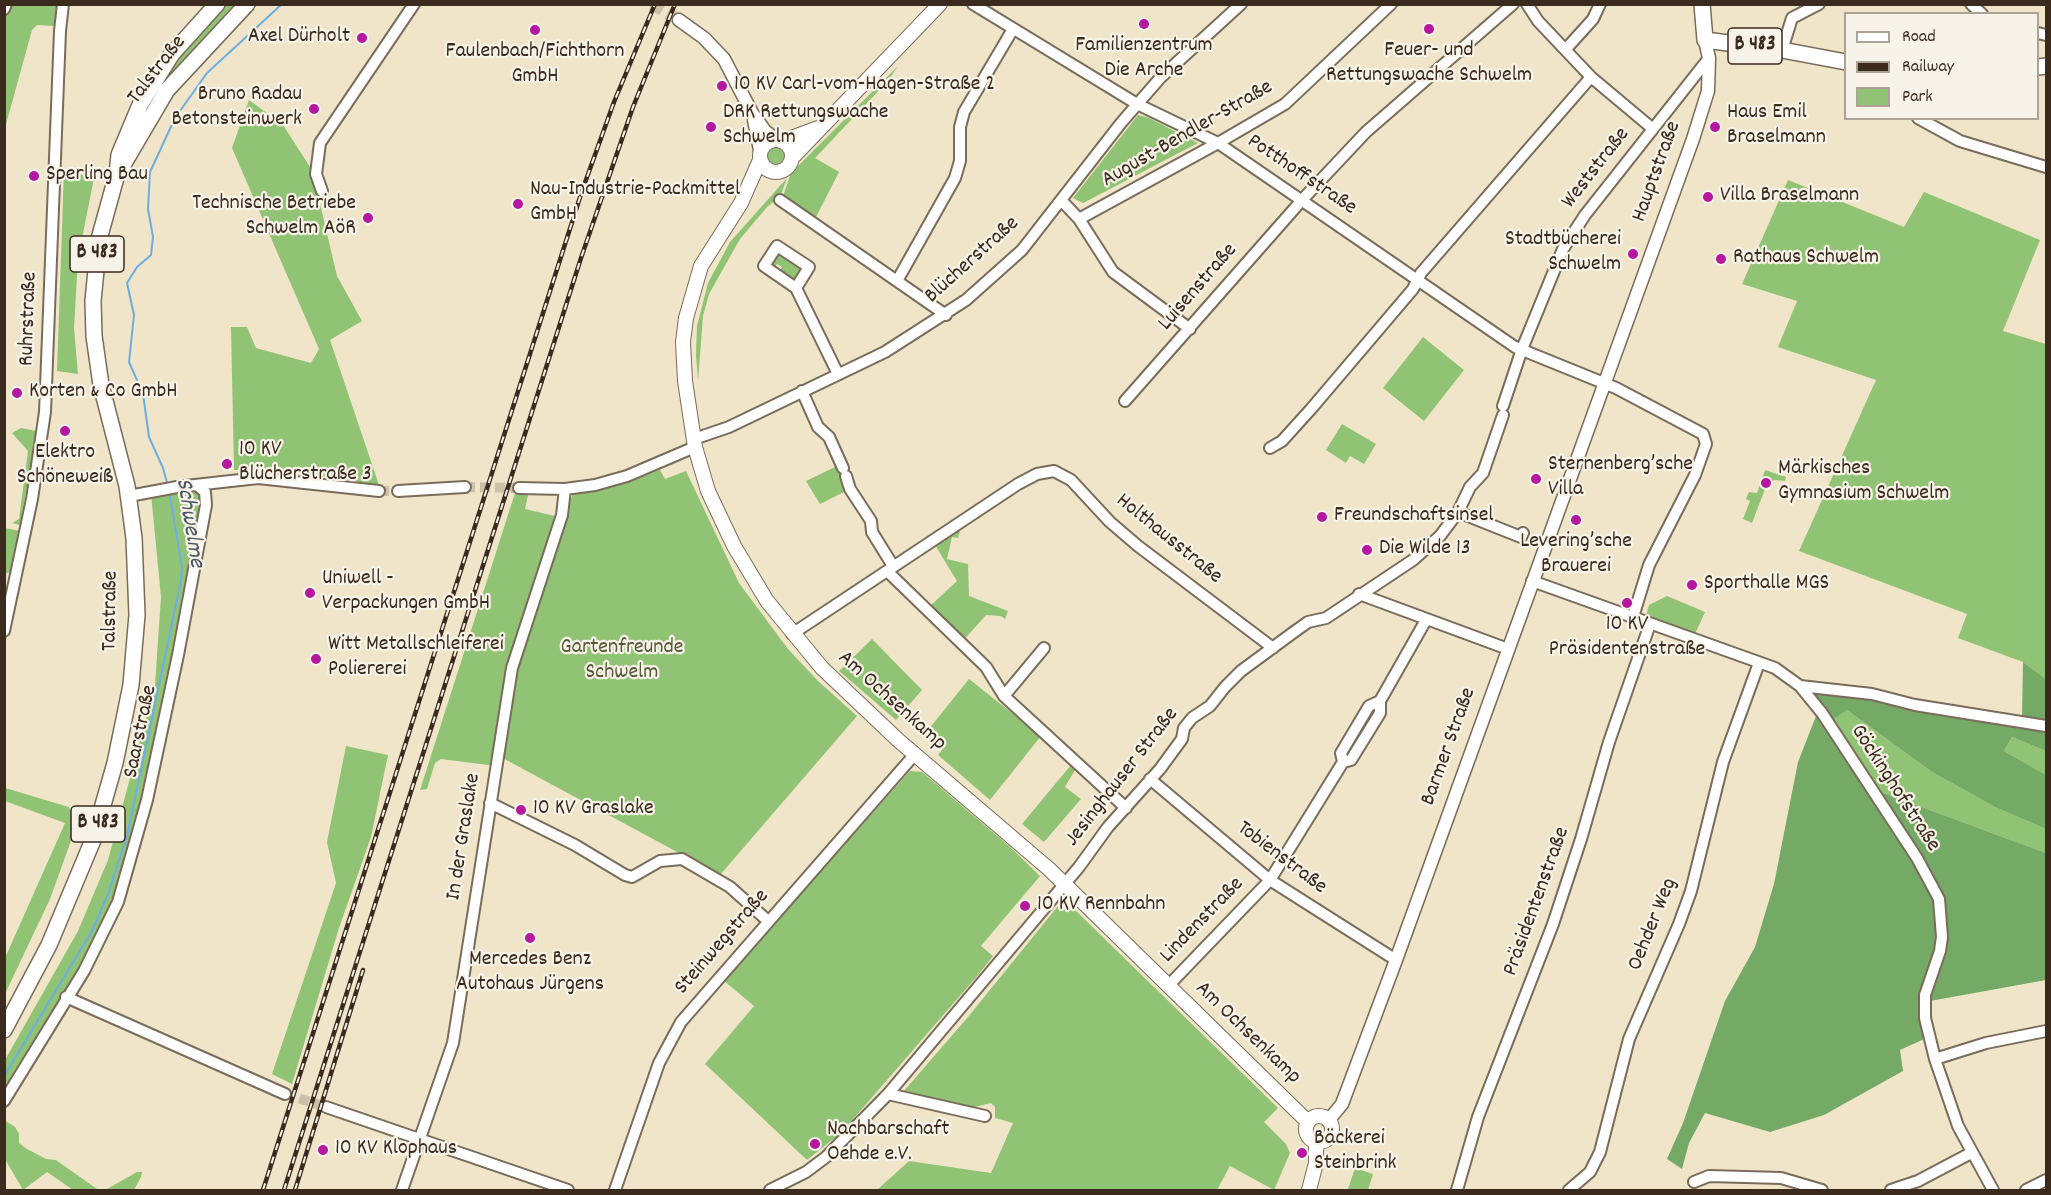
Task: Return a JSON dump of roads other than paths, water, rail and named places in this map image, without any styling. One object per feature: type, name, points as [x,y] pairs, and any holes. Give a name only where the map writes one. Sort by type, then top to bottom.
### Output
[{"type":"main road","name":"Talstraße","points":[[4,1030],[41,962],[78,880],[116,763],[131,685],[136,641],[137,589],[129,496],[101,385],[93,321],[99,239],[117,174],[119,155],[147,92],[181,43],[217,4]]},
{"type":"main road","name":"Talstraße","points":[[117,174],[167,90],[247,4]]},
{"type":"main road","points":[[818,129],[767,142],[760,155],[765,168],[772,172],[785,169],[818,129],[940,4]]},
{"type":"main road","name":"B 483","points":[[1702,4],[1705,40],[1782,50],[1844,62]]},
{"type":"main road","points":[[780,140],[790,148],[792,158]]},
{"type":"main road","name":"Am Ochsenkamp","points":[[741,204],[760,155]]},
{"type":"main road","name":"Am Ochsenkamp","points":[[772,172],[741,204],[701,266],[686,318],[683,365],[694,443],[708,491],[730,539],[763,595],[792,634],[822,668],[915,754],[1065,884],[1308,1122]]},
{"type":"main road","points":[[1320,1116],[1328,1120],[1331,1134],[1327,1140],[1316,1142],[1306,1134],[1308,1122],[1320,1116]]},
{"type":"main road","points":[[1313,1190],[1316,1142]]},
{"type":"street","name":"Ruhrstraße","points":[[4,631],[32,499],[45,412],[60,31],[63,4]]},
{"type":"street","points":[[322,191],[316,174],[320,143],[414,4]]},
{"type":"street","name":"Potthoffstraße","points":[[973,4],[1137,104],[1218,143],[1515,347],[1604,383],[1683,422],[1702,434],[1706,444],[1690,487],[1649,565],[1633,617]]},
{"type":"street","name":"Blücherstraße","points":[[519,488],[565,489],[595,485],[627,476],[885,352],[946,315],[1022,250],[1161,77],[1241,4]]},
{"type":"street","name":"August-Bendler-Straße","points":[[1079,219],[1285,104],[1390,4]]},
{"type":"street","name":"Luisenstraße","points":[[1125,401],[1302,200],[1366,132],[1513,4]]},
{"type":"street","points":[[1527,4],[1538,21],[1591,77],[1653,129]]},
{"type":"street","points":[[1566,49],[1593,19],[1600,4]]},
{"type":"street","points":[[1782,50],[1792,18],[1819,4]]},
{"type":"street","points":[[680,20],[704,38],[724,59],[752,113],[765,131],[780,140]]},
{"type":"street","points":[[897,281],[955,178],[960,161],[960,127],[964,112],[1013,28]]},
{"type":"street","name":"Hauptstraße","points":[[1604,383],[1694,139],[1708,91],[1708,58],[1705,40]]},
{"type":"street","name":"Weststraße","points":[[1522,349],[1563,249],[1585,215],[1708,58]]},
{"type":"street","points":[[1269,448],[1282,441],[1311,409],[1591,77]]},
{"type":"street","points":[[752,113],[760,155]]},
{"type":"street","points":[[1922,120],[1960,141],[2046,166]]},
{"type":"street","points":[[780,200],[946,315]]},
{"type":"street","points":[[1061,201],[1079,219],[1113,272],[1190,329]]},
{"type":"street","points":[[796,288],[838,374]]},
{"type":"street","name":"Jesinghauser Straße","points":[[770,1191],[806,1172],[826,1157],[888,1094],[1065,884],[1102,834],[1182,740],[1184,728],[1192,718],[1210,706],[1241,671],[1308,622],[1326,618],[1425,550],[1458,512],[1470,487],[1483,473],[1522,349]]},
{"type":"street","name":"Barmer Straße","points":[[1328,1120],[1342,1104],[1396,960],[1604,383]]},
{"type":"street","points":[[802,391],[818,427],[829,437],[850,489],[871,521],[872,532],[890,568],[993,677],[1004,696],[1126,808]]},
{"type":"street","name":"Holthausstraße","points":[[890,568],[1037,474],[1054,471],[1071,480],[1122,533],[1273,648]]},
{"type":"street","points":[[129,496],[177,487],[258,478],[379,491]]},
{"type":"street","name":"Saarstraße","points":[[4,1101],[102,939],[118,902],[147,800],[206,505],[205,492],[199,486]]},
{"type":"street","points":[[398,491],[465,487]]},
{"type":"street","name":"In der Graslake","points":[[402,1191],[453,1043],[512,668],[561,515],[565,489]]},
{"type":"street","points":[[1458,512],[1521,537],[1523,532]]},
{"type":"street","points":[[792,634],[890,568]]},
{"type":"street","name":"Göckinghofstraße","points":[[1532,581],[1790,676],[1822,713],[1917,858],[1940,899],[1943,915],[1940,951],[1927,985],[1924,1006],[1935,1059],[1958,1126],[1993,1191]]},
{"type":"street","points":[[1359,594],[1508,650]]},
{"type":"street","name":"Lindenstraße","points":[[1168,986],[1270,880],[1343,762],[1341,753],[1369,706],[1380,701],[1426,620]]},
{"type":"street","name":"Präsidentenstraße","points":[[1457,1191],[1478,1117],[1556,914],[1609,742],[1650,624]]},
{"type":"street","points":[[1004,696],[1044,648]]},
{"type":"street","name":"Oehder Weg","points":[[1569,1191],[1590,1172],[1600,1152],[1629,1039],[1680,924],[1691,891],[1723,762],[1759,663]]},
{"type":"street","points":[[1800,686],[1872,694],[1926,707],[2046,726]]},
{"type":"street","name":"Steinwegstraße","points":[[615,1191],[667,1044],[692,1006],[915,754]]},
{"type":"street","name":"Tobienstraße","points":[[1150,779],[1270,880],[1396,960]]},
{"type":"street","points":[[490,803],[582,848],[625,875],[632,877],[660,861],[682,859],[730,887],[768,921]]},
{"type":"street","points":[[66,997],[285,1094]]},
{"type":"street","points":[[1935,1059],[1986,1043],[2046,1031]]},
{"type":"street","points":[[888,1094],[985,1116]]},
{"type":"street","points":[[326,1107],[568,1191]]},
{"type":"street","points":[[1891,1191],[1918,1181],[1971,1153]]},
{"type":"street","points":[[1694,1182],[1709,1176],[1781,1178],[1822,1191]]},
{"type":"street","points":[[2026,1191],[2046,1180]]},
{"type":"waterway","name":"Schwelme","points":[[168,486],[163,468],[149,437],[143,394],[129,362],[134,315],[127,283],[137,267],[151,255],[153,237],[148,209],[150,172],[175,118],[207,73],[282,4]]},
{"type":"waterway","name":"Schwelme","points":[[4,1076],[92,931],[108,894],[127,836],[181,581],[182,567],[169,491]]},
{"type":"tunnel","points":[[652,4],[679,20]]},
{"type":"tunnel","points":[[465,487],[519,488]]},
{"type":"tunnel","points":[[379,491],[398,491]]},
{"type":"tunnel","points":[[285,1094],[326,1107]]},
{"type":"railway","points":[[263,1190],[582,191],[614,102],[655,4]]},
{"type":"railway","points":[[284,1190],[581,258],[633,107],[675,4]]},
{"type":"railway","points":[[295,1190],[363,970]]},
{"type":"place","name":"Familienzentrum Die Arche","points":[[1144,24]]},
{"type":"place","name":"Feuer- und Rettungswache Schwelm","points":[[1429,29]]},
{"type":"place","name":"Faulenbach/Fichthorn GmbH","points":[[535,30]]},
{"type":"place","name":"Axel Dürholt","points":[[362,38]]},
{"type":"place","name":"10 KV Carl-vom-Hagen-Straße 2","points":[[722,86]]},
{"type":"place","name":"Bruno Radau Betonsteinwerk","points":[[314,109]]},
{"type":"place","name":"DRK Rettungswache Schwelm","points":[[711,127]]},
{"type":"place","name":"Haus Emil Braselmann","points":[[1715,127]]},
{"type":"place","name":"Sperling Bau","points":[[34,176]]},
{"type":"place","name":"Villa Braselmann","points":[[1708,197]]},
{"type":"place","name":"Nau-Industrie-Packmittel GmbH","points":[[518,204]]},
{"type":"place","name":"Technische Betriebe Schwelm AöR","points":[[368,218]]},
{"type":"place","name":"Stadtbücherei Schwelm","points":[[1633,254]]},
{"type":"place","name":"Rathaus Schwelm","points":[[1721,259]]},
{"type":"place","name":"Korten & Co GmbH","points":[[17,393]]},
{"type":"place","name":"Elektro Schöneweiß","points":[[65,431]]},
{"type":"place","name":"10 KV Blücherstraße 3","points":[[227,464]]},
{"type":"place","name":"Sternenberg’sche Villa","points":[[1536,479]]},
{"type":"place","name":"Märkisches Gymnasium Schwelm","points":[[1766,483]]},
{"type":"place","name":"Freundschaftsinsel","points":[[1322,517]]},
{"type":"place","name":"Levering’sche Brauerei","points":[[1576,520]]},
{"type":"place","name":"Die Wilde 13","points":[[1367,550]]},
{"type":"place","name":"Sporthalle MGS","points":[[1692,585]]},
{"type":"place","name":"Uniwell - Verpackungen GmbH","points":[[310,593]]},
{"type":"place","name":"10 KV Präsidentenstraße","points":[[1627,603]]},
{"type":"place","name":"Witt Metallschleiferei Poliererei","points":[[316,659]]},
{"type":"place","name":"10 KV Graslake","points":[[521,810]]},
{"type":"place","name":"10 KV Rennbahn","points":[[1025,906]]},
{"type":"place","name":"Mercedes Benz Autohaus Jürgens","points":[[530,938]]},
{"type":"place","name":"Nachbarschaft Oehde e.V.","points":[[815,1144]]},
{"type":"place","name":"10 KV Klophaus","points":[[323,1150]]},
{"type":"place","name":"Bäckerei Steinbrink","points":[[1302,1153]]},
{"type":"park label","name":"Gartenfreunde Schwelm","points":[[622,662]]}]
